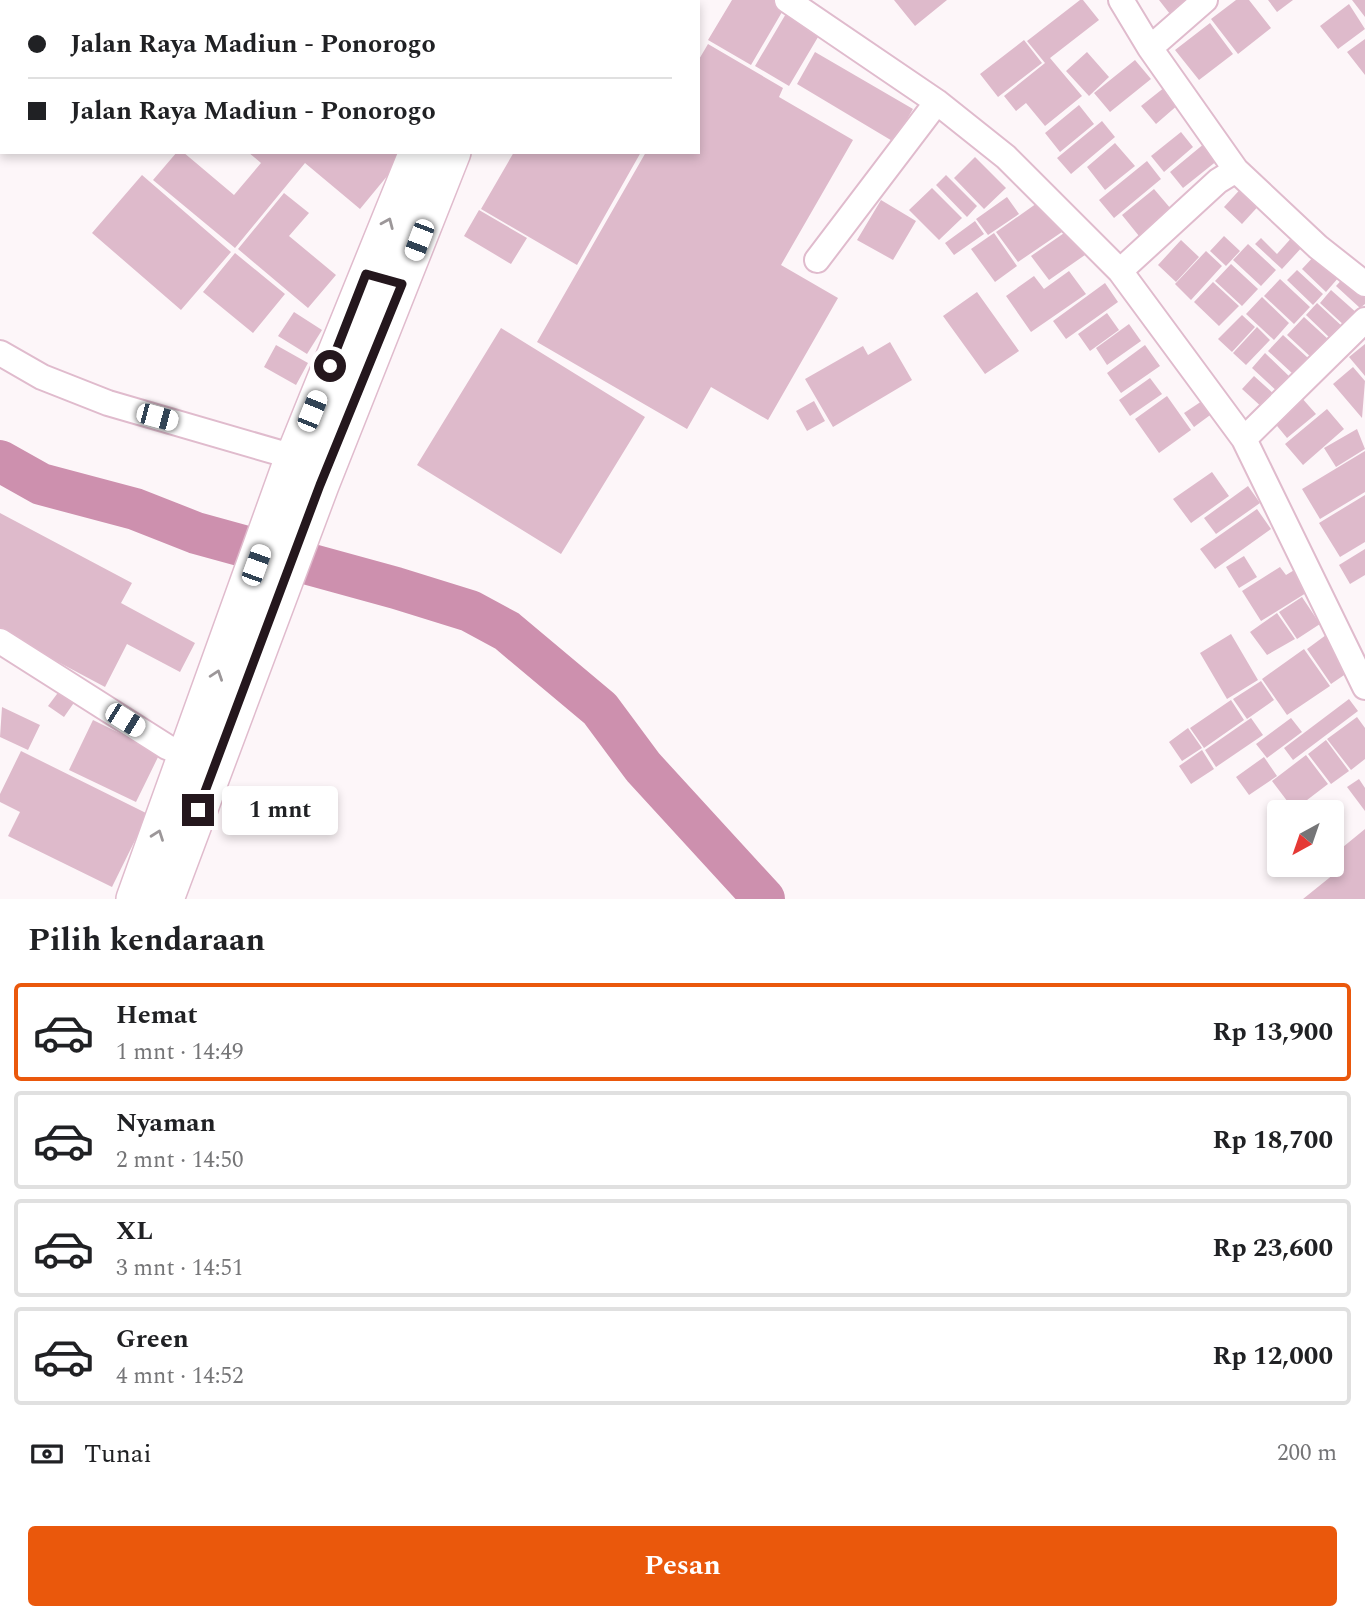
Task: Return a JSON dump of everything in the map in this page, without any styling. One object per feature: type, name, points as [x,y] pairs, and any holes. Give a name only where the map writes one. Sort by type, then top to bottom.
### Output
[{"type":"highway","points":[[165,899],[287,461],[417,154]]},
{"type":"highway","points":[[287,461],[402,284],[451,154]]},
{"type":"highway","points":[[366,274],[402,284]]},
{"type":"highway","points":[[135,899],[204,752]]},
{"type":"street","points":[[787,0],[937,102],[1006,157],[1120,271],[1244,439],[1365,687]]},
{"type":"street","points":[[1121,0],[1150,48],[1236,170],[1318,247],[1365,284]]},
{"type":"street","points":[[1150,48],[1205,0]]},
{"type":"street","points":[[817,260],[937,102]]},
{"type":"street","points":[[1120,271],[1218,181],[1236,170]]},
{"type":"street","points":[[1244,439],[1365,320]]},
{"type":"street","points":[[0,353],[42,377],[108,403],[287,461]]},
{"type":"street","points":[[0,641],[167,747],[204,752]]},
{"type":"building","points":[[732,0],[774,0],[785,7],[751,65],[708,40]]},
{"type":"building","points":[[894,0],[947,0],[915,26]]},
{"type":"building","points":[[1083,0],[1099,20],[1050,58],[1082,96],[1045,126],[1026,103],[1016,111],[1004,96],[1045,63],[1027,41]]},
{"type":"building","points":[[1159,0],[1188,0],[1170,14]]},
{"type":"building","points":[[1236,0],[1249,0],[1271,28],[1238,54],[1211,19]]},
{"type":"building","points":[[1268,0],[1293,0],[1277,12]]},
{"type":"building","points":[[1352,0],[1365,0],[1365,17]]},
{"type":"building","points":[[1349,4],[1365,29],[1338,49],[1320,26]]},
{"type":"building","points":[[787,12],[821,32],[789,86],[755,66]]},
{"type":"building","points":[[1210,23],[1233,54],[1199,80],[1175,50]]},
{"type":"building","points":[[1365,39],[1365,75],[1347,52]]},
{"type":"building","points":[[1024,40],[1042,63],[998,97],[980,74]]},
{"type":"building","points":[[708,44],[783,88],[779,97],[853,140],[781,265],[838,298],[768,420],[711,387],[687,429],[537,342],[645,154],[700,154],[700,58]]},
{"type":"building","points":[[815,52],[913,109],[894,142],[797,84]]},
{"type":"building","points":[[1087,52],[1109,77],[1089,96],[1066,71]]},
{"type":"building","points":[[1135,60],[1151,79],[1110,112],[1094,93]]},
{"type":"building","points":[[1165,87],[1179,104],[1156,124],[1141,106]]},
{"type":"building","points":[[1079,105],[1094,124],[1060,152],[1045,133]]},
{"type":"building","points":[[1102,121],[1115,137],[1071,174],[1057,158]]},
{"type":"building","points":[[1181,132],[1193,147],[1164,172],[1151,156]]},
{"type":"building","points":[[1115,143],[1135,166],[1105,190],[1087,167]]},
{"type":"building","points":[[1205,143],[1218,160],[1183,188],[1170,172]]},
{"type":"building","points":[[175,154],[185,154],[234,195],[261,163],[250,154],[405,154],[360,209],[305,163],[235,248],[153,180]]},
{"type":"building","points":[[513,154],[640,154],[577,265],[481,209]]},
{"type":"building","points":[[975,157],[1006,188],[984,209],[954,178]]},
{"type":"building","points":[[1147,161],[1161,179],[1114,218],[1099,200]]},
{"type":"building","points":[[142,175],[231,252],[181,310],[92,233]]},
{"type":"building","points":[[946,175],[977,206],[967,217],[936,185]]},
{"type":"building","points":[[1245,184],[1263,201],[1242,224],[1224,207]]},
{"type":"building","points":[[932,188],[962,218],[939,240],[909,210]]},
{"type":"building","points":[[1154,189],[1171,209],[1139,236],[1122,215]]},
{"type":"building","points":[[284,193],[309,213],[289,236],[336,275],[308,308],[238,249]]},
{"type":"building","points":[[1007,197],[1019,214],[988,235],[976,219]]},
{"type":"building","points":[[881,200],[916,221],[893,260],[857,240]]},
{"type":"building","points":[[1040,201],[1062,232],[1018,262],[996,232]]},
{"type":"building","points":[[479,210],[527,238],[511,264],[464,236]]},
{"type":"building","points":[[975,221],[984,234],[954,255],[945,243]]},
{"type":"building","points":[[1067,231],[1085,255],[1049,280],[1031,256]]},
{"type":"building","points":[[994,233],[1017,266],[995,282],[971,249]]},
{"type":"building","points":[[1294,235],[1304,245],[1282,269],[1255,244],[1261,238],[1277,254]]},
{"type":"building","points":[[1224,236],[1240,251],[1226,266],[1210,251]]},
{"type":"building","points":[[1181,240],[1199,257],[1176,282],[1158,265]]},
{"type":"building","points":[[1248,244],[1276,270],[1261,286],[1233,260]]},
{"type":"building","points":[[1206,251],[1222,266],[1191,300],[1175,284]]},
{"type":"building","points":[[235,253],[285,294],[253,333],[203,292]]},
{"type":"building","points":[[1316,254],[1339,277],[1326,292],[1302,269]]},
{"type":"building","points":[[1231,264],[1258,289],[1242,306],[1215,281]]},
{"type":"building","points":[[1297,270],[1323,294],[1313,305],[1287,280]]},
{"type":"building","points":[[1069,271],[1086,294],[1031,332],[1006,296],[1034,276],[1044,289]]},
{"type":"building","points":[[1347,274],[1365,291],[1365,304],[1360,308],[1336,286]]},
{"type":"building","points":[[1280,279],[1310,307],[1294,324],[1264,296]]},
{"type":"building","points":[[1213,282],[1239,306],[1219,326],[1194,302]]},
{"type":"building","points":[[1105,283],[1118,302],[1066,339],[1053,321]]},
{"type":"building","points":[[1331,290],[1358,314],[1346,327],[1320,303]]},
{"type":"building","points":[[977,292],[1019,351],[985,374],[943,316]]},
{"type":"building","points":[[1262,297],[1289,323],[1274,340],[1246,314]]},
{"type":"building","points":[[1317,303],[1344,328],[1332,340],[1306,315]]},
{"type":"building","points":[[294,312],[322,330],[307,354],[278,336]]},
{"type":"building","points":[[1107,313],[1119,330],[1090,351],[1078,334]]},
{"type":"building","points":[[1242,315],[1255,327],[1232,352],[1218,339]]},
{"type":"building","points":[[1304,317],[1329,340],[1313,359],[1287,335]]},
{"type":"building","points":[[1129,324],[1141,341],[1107,365],[1096,348]]},
{"type":"building","points":[[1257,327],[1270,340],[1246,365],[1233,353]]},
{"type":"building","points":[[501,328],[645,417],[561,554],[417,465]]},
{"type":"building","points":[[1283,335],[1308,358],[1293,374],[1268,351]]},
{"type":"building","points":[[890,342],[912,380],[833,427],[805,379],[863,346],[868,355]]},
{"type":"building","points":[[1365,344],[1365,376],[1349,357]]},
{"type":"building","points":[[276,345],[308,363],[296,385],[264,367]]},
{"type":"building","points":[[1145,345],[1160,366],[1121,393],[1107,373]]},
{"type":"building","points":[[1265,353],[1292,379],[1279,393],[1252,368]]},
{"type":"building","points":[[1353,367],[1365,381],[1362,418],[1333,384]]},
{"type":"building","points":[[1254,376],[1276,396],[1264,409],[1242,389]]},
{"type":"building","points":[[1150,378],[1162,394],[1130,416],[1119,400]]},
{"type":"building","points":[[1167,396],[1191,430],[1159,453],[1135,419]]},
{"type":"building","points":[[1208,397],[1217,410],[1194,427],[1184,413]]},
{"type":"building","points":[[1301,397],[1316,414],[1287,438],[1273,421]]},
{"type":"building","points":[[814,401],[825,421],[807,431],[796,411]]},
{"type":"building","points":[[1327,409],[1344,429],[1303,465],[1285,444]]},
{"type":"building","points":[[1357,429],[1365,449],[1336,467],[1324,448]]},
{"type":"building","points":[[1365,451],[1365,492],[1320,519],[1302,489]]},
{"type":"building","points":[[1212,472],[1229,496],[1191,523],[1173,499]]},
{"type":"building","points":[[1248,486],[1260,503],[1216,534],[1204,518]]},
{"type":"building","points":[[1365,495],[1365,542],[1340,557],[1319,523]]},
{"type":"building","points":[[1257,509],[1271,529],[1215,569],[1200,549]]},
{"type":"building","points":[[0,513],[132,583],[121,603],[195,643],[180,672],[127,644],[105,687],[0,631]]},
{"type":"building","points":[[1365,549],[1365,575],[1350,584],[1339,565]]},
{"type":"building","points":[[1244,556],[1257,577],[1239,588],[1226,567]]},
{"type":"building","points":[[1301,566],[1314,588],[1261,621],[1242,591],[1280,567],[1286,575]]},
{"type":"building","points":[[1302,597],[1320,624],[1297,639],[1279,612]]},
{"type":"building","points":[[1277,613],[1295,639],[1267,655],[1250,632]]},
{"type":"building","points":[[1231,634],[1258,680],[1227,699],[1200,653]]},
{"type":"building","points":[[1326,635],[1350,671],[1331,684],[1307,649]]},
{"type":"building","points":[[1304,649],[1330,686],[1287,715],[1262,679]]},
{"type":"building","points":[[1261,681],[1274,700],[1247,719],[1233,699]]},
{"type":"building","points":[[63,686],[78,697],[64,717],[48,706]]},
{"type":"building","points":[[1349,699],[1358,711],[1293,760],[1284,748]]},
{"type":"building","points":[[1231,700],[1244,720],[1204,748],[1190,728]]},
{"type":"building","points":[[2,707],[40,725],[28,750],[0,737]]},
{"type":"building","points":[[1357,717],[1365,728],[1365,759],[1351,770],[1327,739]]},
{"type":"building","points":[[1251,718],[1263,735],[1216,767],[1205,750]]},
{"type":"building","points":[[1291,718],[1302,732],[1267,758],[1256,744]]},
{"type":"building","points":[[93,720],[160,753],[136,802],[69,770]]},
{"type":"building","points":[[1188,728],[1202,748],[1182,761],[1169,742]]},
{"type":"building","points":[[1326,740],[1349,771],[1331,784],[1308,754]]},
{"type":"building","points":[[1202,750],[1214,769],[1191,784],[1179,766]]},
{"type":"building","points":[[21,751],[148,814],[112,887],[8,836],[20,812],[0,802],[0,794]]},
{"type":"building","points":[[1306,755],[1328,784],[1307,800],[1286,800],[1272,781]]},
{"type":"building","points":[[1264,757],[1277,776],[1249,795],[1236,777]]},
{"type":"building","points":[[1359,779],[1365,788],[1365,811],[1347,787]]},
{"type":"building","points":[[1365,829],[1365,899],[1303,899],[1330,877],[1344,877],[1344,846]]},
{"type":"waterway","points":[[0,461],[41,484],[135,509],[196,533],[470,611],[507,631],[600,709],[643,767],[764,899]]},
{"type":"route","points":[[198,810],[320,485],[402,284],[366,274],[330,366]]}]
